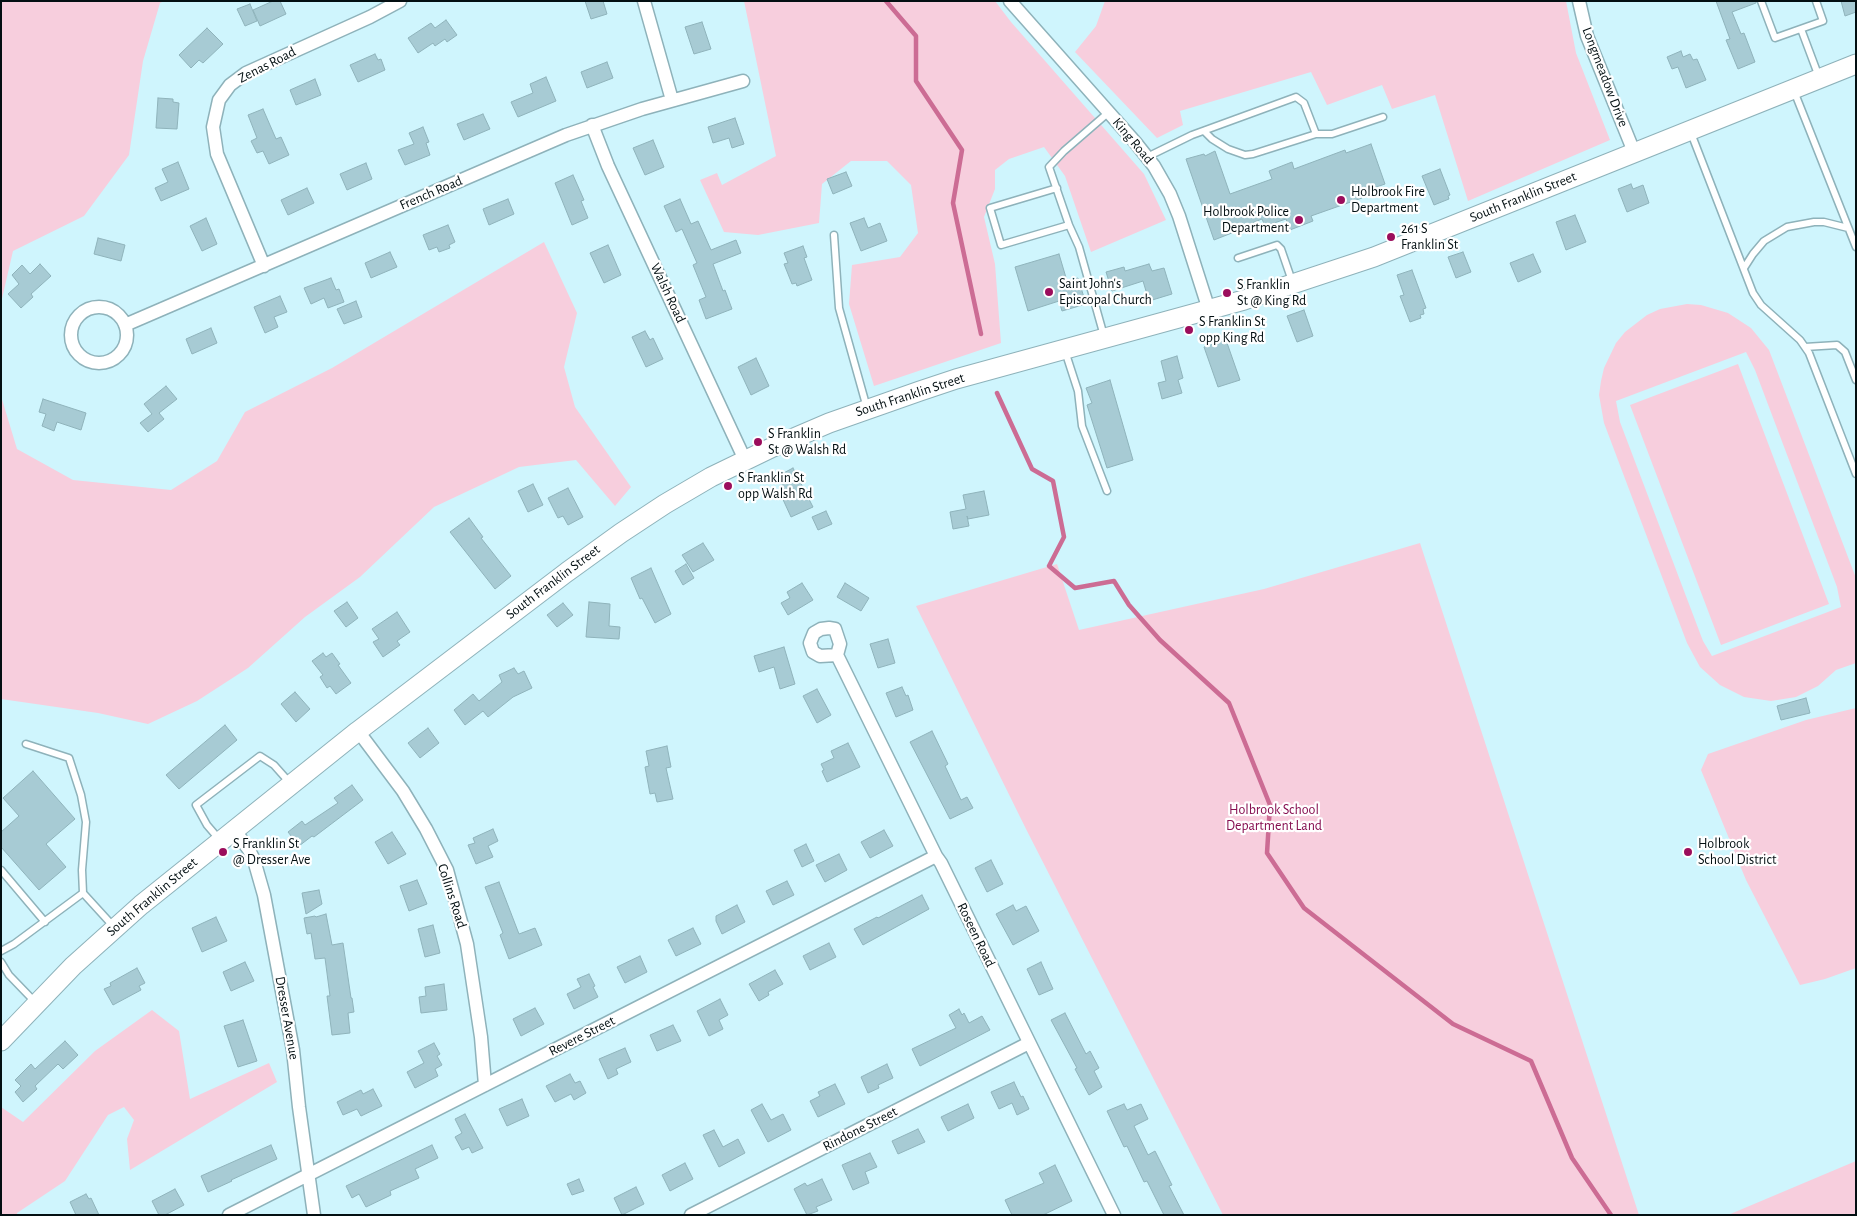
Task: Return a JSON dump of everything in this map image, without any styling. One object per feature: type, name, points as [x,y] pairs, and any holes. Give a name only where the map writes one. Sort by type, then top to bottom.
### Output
[{"type":"main road","name":"South Franklin Street","points":[[1,1041],[36,1003],[115,928],[227,835],[358,731],[567,572],[635,523],[696,485],[745,460],[815,429],[868,409],[956,380],[1208,310],[1293,284],[1404,246],[1793,88],[1855,67]]},
{"type":"street","name":"Zenas Road","points":[[264,266],[216,154],[213,127],[219,100],[230,85],[246,73],[370,18],[400,1]]},
{"type":"street","points":[[644,1],[672,100]]},
{"type":"street","name":"King Road","points":[[1010,1],[1147,156],[1165,184],[1179,216],[1208,310]]},
{"type":"street","name":"Longmeadow Drive","points":[[1579,1],[1587,36],[1634,152]]},
{"type":"street","name":"French Road","points":[[125,325],[592,125],[672,100],[744,81]]},
{"type":"street","name":"Walsh Road","points":[[592,125],[608,166],[745,460]]},
{"type":"street","points":[[96,307],[113,311],[125,325],[127,333],[123,350],[110,362],[92,363],[84,360],[73,347],[70,338],[74,321],[80,314],[96,307]]},
{"type":"street","name":"Roseen Road","points":[[837,655],[1114,1215]]},
{"type":"street","name":"Collins Road","points":[[358,731],[403,791],[447,870],[467,944],[481,1037],[485,1084]]},
{"type":"street","name":"Dresser Avenue","points":[[227,835],[254,860],[264,896],[293,1050],[314,1215]]},
{"type":"street","name":"Revere Street","points":[[229,1215],[936,856]]},
{"type":"street","name":"Rindone Street","points":[[690,1215],[1029,1043]]},
{"type":"lane","points":[[1761,1],[1775,38],[1823,21],[1816,1]]},
{"type":"lane","points":[[1801,29],[1820,78]]},
{"type":"lane","points":[[1793,88],[1856,247]]},
{"type":"lane","points":[[1147,156],[1180,140],[1296,97],[1304,103],[1316,134]]},
{"type":"lane","points":[[1105,339],[1079,247],[1049,167],[1064,151],[1109,112]]},
{"type":"lane","points":[[1204,131],[1219,144],[1245,155],[1316,134],[1332,134],[1383,116]]},
{"type":"lane","points":[[1689,130],[1753,292],[1760,305],[1805,347],[1813,361],[1856,474]]},
{"type":"lane","points":[[1057,188],[990,208],[1001,245],[1069,224]]},
{"type":"lane","points":[[1744,268],[1764,241],[1787,227],[1824,222],[1848,228]]},
{"type":"lane","points":[[834,235],[839,308],[868,409]]},
{"type":"lane","points":[[1238,258],[1277,245],[1293,284]]},
{"type":"lane","points":[[1805,347],[1837,345],[1845,352],[1856,380]]},
{"type":"lane","points":[[1065,350],[1078,391],[1082,426],[1107,491]]},
{"type":"lane","points":[[26,744],[69,758],[86,822],[82,893],[115,928]]},
{"type":"lane","points":[[227,835],[207,826],[196,805],[260,756],[274,765],[291,784]]},
{"type":"lane","points":[[1,870],[45,922]]},
{"type":"lane","points":[[1,951],[45,922],[82,893]]},
{"type":"lane","points":[[1,962],[9,976],[36,1003]]},
{"type":"green space","points":[[1,1],[164,1],[160,3],[143,61],[129,155],[84,216],[13,251],[1,303]]},
{"type":"green space","points":[[744,1],[995,1],[1011,22],[1144,174],[1166,220],[1091,252],[1065,176],[1044,147],[1009,159],[995,170],[995,189],[984,217],[995,264],[1001,343],[874,386],[849,304],[852,265],[900,257],[918,233],[911,185],[887,161],[851,161],[822,184],[819,223],[758,235],[724,232],[700,180],[717,173],[722,185],[776,156]]},
{"type":"green space","points":[[1105,1],[1566,1],[1576,53],[1610,140],[1468,201],[1435,95],[1392,109],[1382,85],[1327,105],[1311,72],[1180,111],[1183,125],[1157,138],[1075,52],[1096,26]]},
{"type":"green space","points":[[544,242],[577,313],[564,367],[575,407],[631,487],[615,506],[576,460],[519,467],[434,507],[360,577],[305,617],[248,668],[197,701],[148,724],[98,713],[1,699],[1,396],[17,449],[73,480],[171,490],[217,461],[245,412],[332,368]]},
{"type":"green space","points":[[1687,304],[1701,305],[1728,313],[1751,328],[1769,350],[1856,578],[1856,663],[1836,670],[1818,686],[1796,697],[1771,701],[1744,697],[1720,685],[1700,667],[1687,643],[1604,423],[1599,395],[1601,381],[1604,368],[1616,343],[1625,332],[1647,315],[1660,309]],"holes":[[[1746,352],[1755,370],[1837,587],[1841,607],[1712,656],[1703,641],[1620,422],[1616,401]]]},
{"type":"green space","points":[[1738,364],[1829,604],[1721,645],[1630,405]]},
{"type":"green space","name":"Holbrook School Department Land","points":[[1420,543],[1639,1215],[1223,1215],[1026,829],[916,606],[1057,564],[1079,630],[1264,589]]},
{"type":"green space","points":[[1856,708],[1856,968],[1825,979],[1800,985],[1746,880],[1701,770],[1708,754],[1806,720]]},
{"type":"green space","points":[[152,1010],[179,1031],[190,1099],[269,1063],[277,1082],[130,1170],[127,1139],[134,1120],[124,1107],[108,1115],[65,1181],[17,1213],[17,1215],[1,1215],[1,1107],[23,1122],[95,1051]]},
{"type":"green space","points":[[1856,1161],[1856,1215],[1728,1215]]},
{"type":"building","points":[[273,1],[280,1],[286,14],[260,26],[253,10]]},
{"type":"building","points":[[585,1],[603,1],[607,14],[591,19]]},
{"type":"building","points":[[1716,1],[1756,1],[1756,3],[1732,12],[1741,34],[1744,33],[1755,62],[1738,69],[1726,40],[1730,39]]},
{"type":"building","points":[[1841,1],[1856,1],[1856,12],[1845,16]]},
{"type":"building","points":[[250,4],[257,21],[245,26],[237,9]]},
{"type":"building","points":[[446,20],[457,35],[447,42],[445,39],[435,46],[433,43],[418,53],[408,38],[431,23],[435,28]]},
{"type":"building","points":[[702,22],[711,49],[694,54],[685,27]]},
{"type":"building","points":[[207,28],[223,44],[203,63],[199,60],[191,68],[179,55]]},
{"type":"building","points":[[1681,51],[1683,57],[1690,54],[1693,60],[1697,59],[1706,80],[1686,88],[1678,67],[1672,69],[1667,57]]},
{"type":"building","points":[[375,54],[378,60],[381,59],[385,70],[358,82],[350,65]]},
{"type":"building","points":[[607,62],[613,78],[587,88],[581,72]]},
{"type":"building","points":[[546,77],[556,101],[518,117],[511,102],[533,93],[530,84]]},
{"type":"building","points":[[315,79],[321,95],[296,105],[290,90]]},
{"type":"building","points":[[158,98],[173,99],[173,102],[179,103],[177,129],[156,128]]},
{"type":"building","points":[[263,109],[276,139],[281,137],[289,155],[269,164],[263,151],[257,153],[251,141],[257,138],[248,115]]},
{"type":"building","points":[[483,114],[490,129],[464,140],[457,124]]},
{"type":"building","points":[[735,118],[744,144],[732,148],[729,138],[713,143],[708,127]]},
{"type":"building","points":[[423,127],[429,142],[426,143],[430,155],[405,165],[398,150],[414,144],[409,133]]},
{"type":"building","points":[[653,140],[664,167],[645,175],[633,148]]},
{"type":"building","points":[[1371,144],[1385,184],[1360,193],[1362,198],[1311,216],[1313,221],[1290,230],[1286,219],[1265,226],[1262,219],[1214,240],[1186,159],[1204,154],[1205,156],[1215,151],[1230,194],[1272,179],[1269,171],[1292,162],[1294,169],[1345,150],[1346,153]]},
{"type":"building","points":[[178,162],[189,189],[161,201],[155,188],[168,182],[162,169]]},
{"type":"building","points":[[366,163],[372,179],[347,190],[340,174]]},
{"type":"building","points":[[1440,169],[1450,195],[1448,196],[1449,199],[1434,205],[1422,176]]},
{"type":"building","points":[[846,172],[852,186],[833,194],[827,179]]},
{"type":"building","points":[[573,175],[584,200],[581,201],[588,218],[572,225],[555,183]]},
{"type":"building","points":[[1631,184],[1633,189],[1643,185],[1649,203],[1627,212],[1618,189]]},
{"type":"building","points":[[307,188],[314,203],[288,215],[281,200]]},
{"type":"building","points":[[508,199],[514,214],[489,225],[483,209]]},
{"type":"building","points":[[680,199],[691,224],[698,221],[711,250],[736,240],[741,253],[713,264],[732,309],[706,319],[699,300],[706,297],[693,265],[697,263],[682,229],[676,232],[664,206]]},
{"type":"building","points":[[1575,215],[1586,242],[1566,250],[1556,222]]},
{"type":"building","points":[[206,218],[217,244],[202,251],[190,226]]},
{"type":"building","points":[[864,218],[868,228],[880,223],[887,241],[861,251],[850,223]]},
{"type":"building","points":[[448,225],[455,242],[449,245],[450,248],[439,252],[437,247],[429,250],[423,235]]},
{"type":"building","points":[[98,238],[125,245],[121,261],[94,254]]},
{"type":"building","points":[[608,245],[621,275],[604,283],[590,253]]},
{"type":"building","points":[[803,246],[807,257],[804,258],[812,280],[797,286],[796,283],[792,284],[784,264],[788,263],[784,253]]},
{"type":"building","points":[[390,252],[397,267],[371,278],[365,263]]},
{"type":"building","points":[[1463,252],[1471,272],[1456,278],[1448,257]]},
{"type":"building","points":[[1059,254],[1067,281],[1078,278],[1086,304],[1062,311],[1059,301],[1028,311],[1015,267]]},
{"type":"building","points":[[1533,254],[1541,272],[1518,282],[1510,263]]},
{"type":"building","points":[[40,264],[51,276],[31,294],[33,297],[21,308],[8,294],[19,284],[12,275],[22,265],[30,274]]},
{"type":"building","points":[[1149,264],[1152,271],[1164,268],[1172,294],[1149,301],[1143,281],[1112,291],[1106,272],[1124,267],[1125,271]]},
{"type":"building","points":[[1412,270],[1426,308],[1423,309],[1424,314],[1420,315],[1421,318],[1410,322],[1400,296],[1404,295],[1397,275]]},
{"type":"building","points":[[331,278],[336,290],[339,289],[344,302],[328,308],[324,298],[311,304],[304,288]]},
{"type":"building","points":[[280,296],[287,312],[274,317],[278,327],[265,333],[254,307]]},
{"type":"building","points":[[356,301],[362,317],[344,324],[337,309]]},
{"type":"building","points":[[1304,310],[1313,336],[1297,342],[1287,316]]},
{"type":"building","points":[[211,328],[217,343],[192,354],[186,339]]},
{"type":"building","points":[[645,331],[650,340],[653,338],[663,359],[646,367],[632,337]]},
{"type":"building","points":[[1226,340],[1240,380],[1218,387],[1204,347]]},
{"type":"building","points":[[1177,356],[1183,378],[1178,380],[1182,393],[1162,399],[1158,383],[1166,381],[1161,361]]},
{"type":"building","points":[[756,358],[769,386],[751,395],[738,367]]},
{"type":"building","points":[[1110,380],[1133,460],[1107,468],[1087,405],[1092,403],[1086,388]]},
{"type":"building","points":[[166,386],[177,399],[159,413],[164,419],[148,432],[140,423],[152,414],[144,404]]},
{"type":"building","points":[[43,399],[86,413],[81,430],[57,422],[54,431],[42,426],[46,414],[39,412]]},
{"type":"building","points":[[793,468],[813,507],[791,517],[780,493],[785,490],[778,476]]},
{"type":"building","points":[[533,484],[543,505],[528,512],[518,491]]},
{"type":"building","points":[[568,488],[583,517],[568,525],[563,516],[558,518],[548,498]]},
{"type":"building","points":[[984,491],[989,515],[968,519],[967,516],[969,526],[953,529],[950,512],[966,509],[963,495]]},
{"type":"building","points":[[826,511],[832,524],[818,530],[812,517]]},
{"type":"building","points":[[469,518],[483,537],[481,538],[511,576],[495,589],[450,532]]},
{"type":"building","points":[[703,543],[714,560],[693,572],[682,555]]},
{"type":"building","points":[[686,564],[694,578],[683,585],[675,571]]},
{"type":"building","points":[[651,568],[671,614],[655,623],[642,598],[640,599],[631,578]]},
{"type":"building","points":[[802,583],[813,600],[788,615],[781,603],[790,598],[787,592]]},
{"type":"building","points":[[845,583],[869,598],[861,611],[837,597]]},
{"type":"building","points":[[347,602],[358,618],[346,627],[334,611]]},
{"type":"building","points":[[589,602],[610,604],[609,626],[620,627],[619,639],[586,637]]},
{"type":"building","points":[[563,603],[573,615],[557,627],[547,615]]},
{"type":"building","points":[[397,612],[410,632],[397,641],[400,645],[383,657],[373,642],[379,639],[372,629]]},
{"type":"building","points":[[888,639],[895,663],[878,668],[870,644]]},
{"type":"building","points":[[784,647],[795,684],[780,689],[774,667],[759,672],[754,656]]},
{"type":"building","points":[[323,653],[326,657],[332,653],[351,683],[336,694],[330,686],[327,688],[320,677],[323,675],[312,661]]},
{"type":"building","points":[[514,668],[518,674],[524,671],[532,688],[513,697],[488,717],[483,711],[465,725],[454,710],[473,694],[479,701],[502,682],[499,675]]},
{"type":"building","points":[[902,687],[906,696],[908,695],[913,710],[896,717],[886,693]]},
{"type":"building","points":[[817,689],[831,715],[817,723],[803,696]]},
{"type":"building","points":[[295,692],[310,709],[296,722],[281,704]]},
{"type":"building","points":[[1806,698],[1810,713],[1781,720],[1777,706]]},
{"type":"building","points":[[225,725],[237,740],[179,789],[166,775]]},
{"type":"building","points":[[428,728],[439,743],[420,758],[408,743]]},
{"type":"building","points":[[932,731],[948,764],[945,766],[961,800],[967,797],[973,808],[950,819],[910,742]]},
{"type":"building","points":[[848,743],[860,767],[827,782],[821,764],[834,758],[831,751]]},
{"type":"building","points":[[667,746],[671,767],[666,768],[673,799],[657,802],[655,793],[650,794],[645,767],[649,766],[646,751]]},
{"type":"building","points":[[33,771],[75,819],[46,844],[66,867],[39,890],[1,847],[1,832],[19,816],[3,798]]},
{"type":"building","points":[[352,785],[363,800],[299,846],[288,832],[302,821],[305,825],[338,803],[334,798]]},
{"type":"building","points":[[493,829],[498,841],[488,846],[493,857],[476,864],[468,845],[475,843],[473,838]]},
{"type":"building","points":[[884,830],[893,846],[870,858],[861,842]]},
{"type":"building","points":[[392,832],[406,854],[388,864],[375,842]]},
{"type":"building","points":[[806,844],[814,861],[802,867],[794,850]]},
{"type":"building","points":[[839,854],[847,870],[825,882],[816,865]]},
{"type":"building","points":[[991,860],[1003,884],[987,892],[975,868]]},
{"type":"building","points":[[417,880],[427,904],[409,911],[400,886]]},
{"type":"building","points":[[787,881],[794,895],[773,905],[766,891]]},
{"type":"building","points":[[499,882],[519,934],[535,928],[542,945],[509,959],[500,935],[503,933],[485,887]]},
{"type":"building","points":[[319,890],[322,904],[306,914],[302,893]]},
{"type":"building","points":[[922,895],[929,909],[863,945],[854,929]]},
{"type":"building","points":[[737,905],[745,922],[722,934],[716,921],[716,916]]},
{"type":"building","points":[[1013,905],[1016,911],[1026,906],[1039,931],[1013,945],[996,914]]},
{"type":"building","points":[[326,914],[332,945],[343,943],[354,1012],[348,1013],[350,1033],[332,1035],[327,996],[330,996],[325,958],[315,959],[311,933],[307,934],[304,918]]},
{"type":"building","points":[[216,917],[227,941],[202,952],[192,928]]},
{"type":"building","points":[[433,925],[440,953],[425,957],[418,929]]},
{"type":"building","points":[[693,928],[701,944],[676,956],[668,940]]},
{"type":"building","points":[[829,943],[836,957],[810,970],[803,956]]},
{"type":"building","points":[[640,956],[647,972],[625,983],[617,967]]},
{"type":"building","points":[[245,962],[254,981],[231,991],[223,972]]},
{"type":"building","points":[[1041,962],[1053,989],[1039,995],[1027,969]]},
{"type":"building","points":[[137,968],[145,983],[139,986],[141,990],[113,1005],[104,989],[111,986],[110,983]]},
{"type":"building","points":[[775,970],[783,984],[768,992],[769,995],[759,1001],[749,984]]},
{"type":"building","points":[[589,974],[598,997],[574,1009],[567,994],[581,987],[577,979]]},
{"type":"building","points":[[444,984],[447,1010],[421,1013],[419,997],[426,996],[425,987]]},
{"type":"building","points":[[720,999],[728,1015],[719,1020],[723,1029],[709,1036],[697,1011]]},
{"type":"building","points":[[535,1008],[544,1024],[521,1036],[513,1019]]},
{"type":"building","points":[[959,1009],[962,1015],[964,1013],[969,1023],[982,1016],[990,1030],[920,1066],[912,1049],[956,1028],[949,1015]]},
{"type":"building","points":[[1065,1013],[1086,1054],[1090,1051],[1099,1068],[1094,1071],[1102,1087],[1089,1095],[1051,1020]]},
{"type":"building","points":[[243,1020],[257,1061],[238,1067],[224,1026]]},
{"type":"building","points":[[673,1025],[681,1041],[657,1051],[650,1035]]},
{"type":"building","points":[[65,1041],[78,1055],[63,1069],[58,1064],[35,1086],[37,1089],[23,1102],[15,1092],[21,1086],[15,1080],[31,1064],[35,1069]]},
{"type":"building","points":[[434,1043],[440,1054],[437,1056],[442,1065],[435,1069],[438,1076],[415,1088],[407,1072],[424,1063],[418,1051]]},
{"type":"building","points":[[625,1048],[631,1062],[616,1069],[618,1074],[608,1079],[599,1059]]},
{"type":"building","points":[[887,1064],[893,1078],[878,1085],[879,1088],[868,1093],[861,1077]]},
{"type":"building","points":[[570,1074],[575,1083],[580,1081],[586,1093],[574,1100],[571,1094],[555,1102],[546,1086]]},
{"type":"building","points":[[1014,1082],[1029,1109],[1017,1115],[1012,1103],[999,1109],[991,1092]]},
{"type":"building","points":[[835,1084],[845,1104],[818,1117],[810,1101],[820,1096],[818,1092]]},
{"type":"building","points":[[373,1089],[382,1106],[361,1116],[357,1109],[343,1115],[337,1102],[361,1090],[363,1094]]},
{"type":"building","points":[[522,1099],[529,1116],[507,1126],[499,1109]]},
{"type":"building","points":[[762,1104],[771,1120],[783,1114],[791,1130],[768,1142],[751,1110]]},
{"type":"building","points":[[968,1104],[974,1118],[948,1131],[941,1117]]},
{"type":"building","points":[[1124,1104],[1127,1110],[1141,1104],[1148,1119],[1134,1126],[1148,1155],[1155,1151],[1172,1185],[1169,1186],[1184,1215],[1164,1215],[1147,1181],[1144,1182],[1127,1146],[1124,1147],[1107,1111]]},
{"type":"building","points":[[465,1114],[483,1148],[472,1153],[469,1147],[462,1150],[455,1137],[462,1133],[455,1119]]},
{"type":"building","points":[[918,1129],[925,1142],[898,1154],[892,1141]]},
{"type":"building","points":[[714,1130],[723,1147],[738,1139],[745,1153],[719,1167],[703,1135]]},
{"type":"building","points":[[271,1145],[277,1159],[208,1192],[201,1176]]},
{"type":"building","points":[[432,1145],[438,1158],[415,1169],[419,1178],[390,1191],[391,1195],[366,1207],[359,1194],[352,1198],[346,1186]]},
{"type":"building","points":[[870,1153],[877,1167],[865,1172],[869,1183],[853,1190],[842,1165]]},
{"type":"building","points":[[685,1163],[693,1179],[670,1191],[662,1175]]},
{"type":"building","points":[[1055,1165],[1072,1201],[1043,1215],[1012,1215],[1005,1200],[1044,1183],[1039,1173]]},
{"type":"building","points":[[579,1179],[584,1191],[572,1195],[567,1184]]},
{"type":"building","points":[[822,1179],[832,1200],[816,1207],[818,1211],[807,1215],[794,1189],[805,1183],[807,1186]]},
{"type":"building","points":[[636,1187],[644,1204],[622,1215],[614,1198]]},
{"type":"building","points":[[175,1189],[184,1205],[165,1215],[159,1215],[152,1201]]},
{"type":"building","points":[[86,1194],[89,1199],[91,1198],[99,1215],[76,1215],[70,1202]]},
{"type":"waterway","points":[[886,1],[916,36],[916,81],[962,150],[953,203],[981,334]]},
{"type":"waterway","points":[[997,393],[1032,469],[1053,481],[1064,537],[1049,566],[1075,588],[1114,581],[1129,605],[1160,640],[1229,703],[1270,805],[1267,853],[1304,908],[1453,1024],[1531,1061],[1572,1158],[1611,1215]]},
{"type":"place","name":"Holbrook Fire Department","points":[[1341,200]]},
{"type":"place","name":"Holbrook Police Department","points":[[1299,220]]},
{"type":"place","name":"261 S Franklin St","points":[[1391,237]]},
{"type":"place","name":"Saint John's Episcopal Church","points":[[1049,292]]},
{"type":"place","name":"S Franklin St @ King Rd","points":[[1227,293]]},
{"type":"place","name":"S Franklin St opp King Rd","points":[[1189,330]]},
{"type":"place","name":"S Franklin St @ Walsh Rd","points":[[758,442]]},
{"type":"place","name":"S Franklin St opp Walsh Rd","points":[[728,486]]},
{"type":"place","name":"S Franklin St @ Dresser Ave","points":[[223,852]]},
{"type":"place","name":"Holbrook School District","points":[[1688,852]]}]
